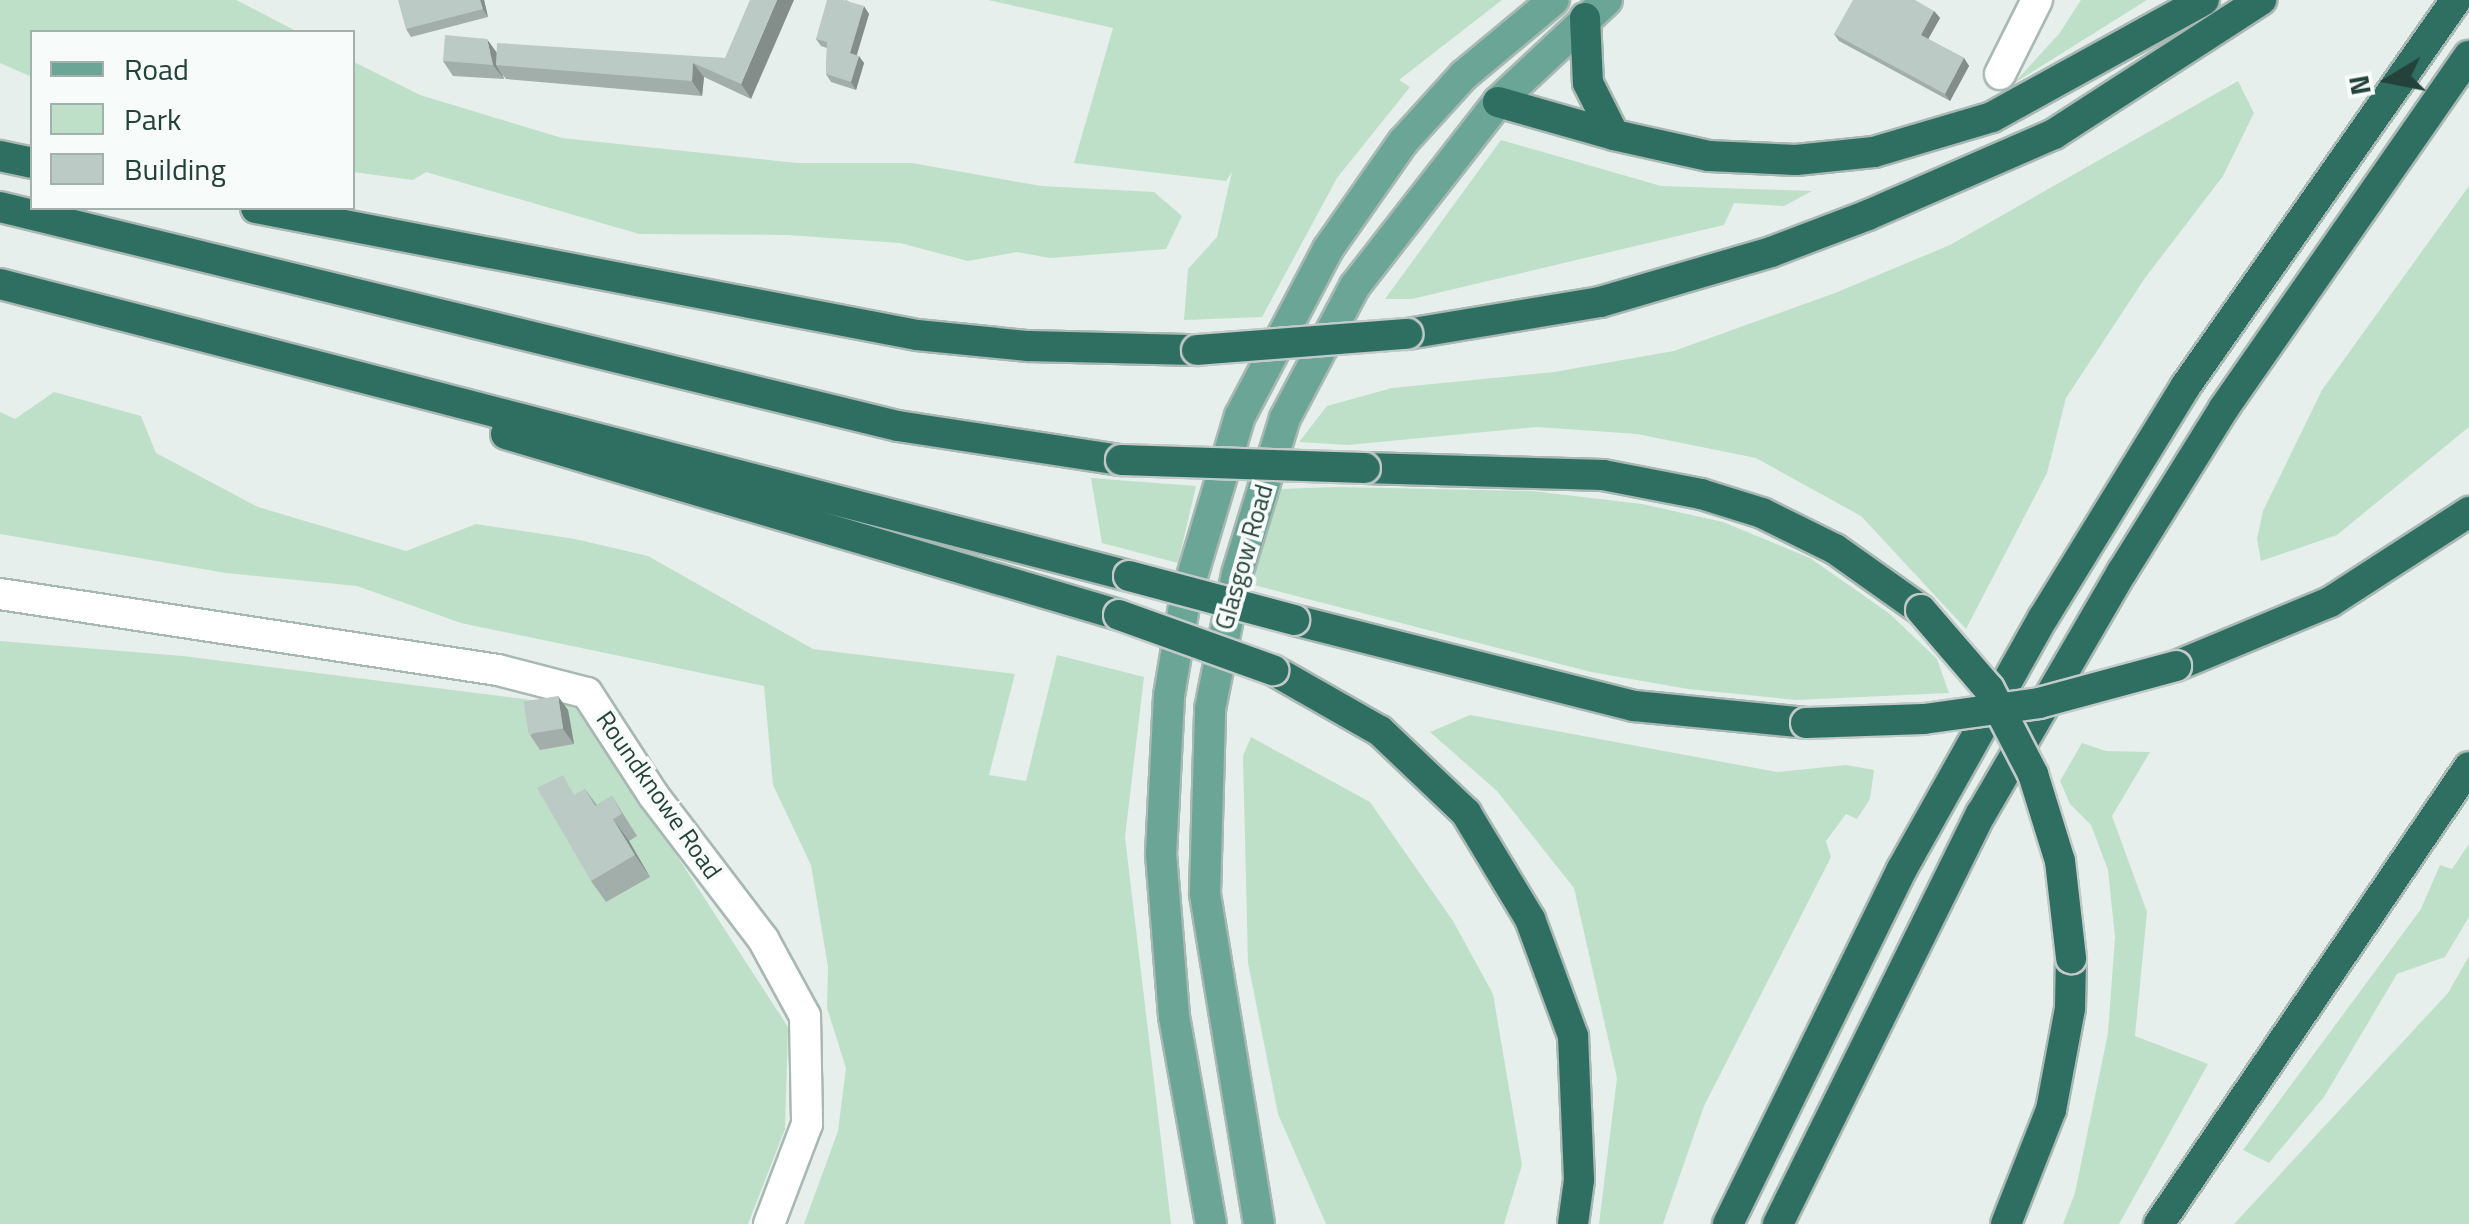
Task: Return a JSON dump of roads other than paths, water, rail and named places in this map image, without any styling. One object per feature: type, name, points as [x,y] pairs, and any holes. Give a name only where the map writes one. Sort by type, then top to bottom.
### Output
[{"type":"highway","points":[[1498,102],[1614,135],[1709,156],[1796,160],[1874,152],[1992,117],[2204,0]]},
{"type":"highway","points":[[1868,215],[2107,88],[2237,0]]},
{"type":"highway","points":[[266,210],[917,335],[1028,346],[1197,350],[1407,334],[1600,302],[1772,252],[1868,215],[2054,134],[2261,0]]},
{"type":"highway","points":[[1728,1224],[1902,868],[2043,618],[2185,388],[2456,0]]},
{"type":"highway","points":[[1596,9],[1588,83],[1614,135]]},
{"type":"highway","points":[[1778,1224],[1972,831],[2122,572],[2235,392],[2469,56]]},
{"type":"highway","points":[[0,156],[30,163]]},
{"type":"highway","points":[[0,207],[898,426],[1122,460],[1585,473],[1701,494],[1762,513],[1836,548],[1921,610],[1990,689],[2033,774],[2060,861],[2071,958],[2070,1008],[2051,1110],[2006,1224]]},
{"type":"highway","points":[[0,284],[1634,706],[1806,723],[1924,718],[2039,703],[2176,666],[2330,602],[2469,512]]},
{"type":"highway","points":[[126,318],[1120,615],[1274,670],[1380,731],[1466,813],[1530,919],[1573,1036],[1579,1180],[1573,1224]]},
{"type":"highway","points":[[2159,1224],[2469,767]]},
{"type":"main road","name":"Glasgow Road","points":[[1211,1224],[1174,1016],[1160,854],[1169,696],[1185,600],[1240,416],[1328,250],[1403,142],[1452,88],[1554,0]]},
{"type":"main road","name":"Glasgow Road","points":[[1259,1224],[1205,892],[1204,775],[1222,635],[1284,418],[1356,286],[1498,102],[1596,9]]},
{"type":"main road","points":[[1328,250],[1464,96],[1475,92],[1498,102]]},
{"type":"street","points":[[2000,74],[2037,0]]},
{"type":"street","name":"Roundknowe Road","points":[[0,594],[498,670],[587,693],[654,796],[763,938],[805,1016],[806,1124],[769,1224]]}]
